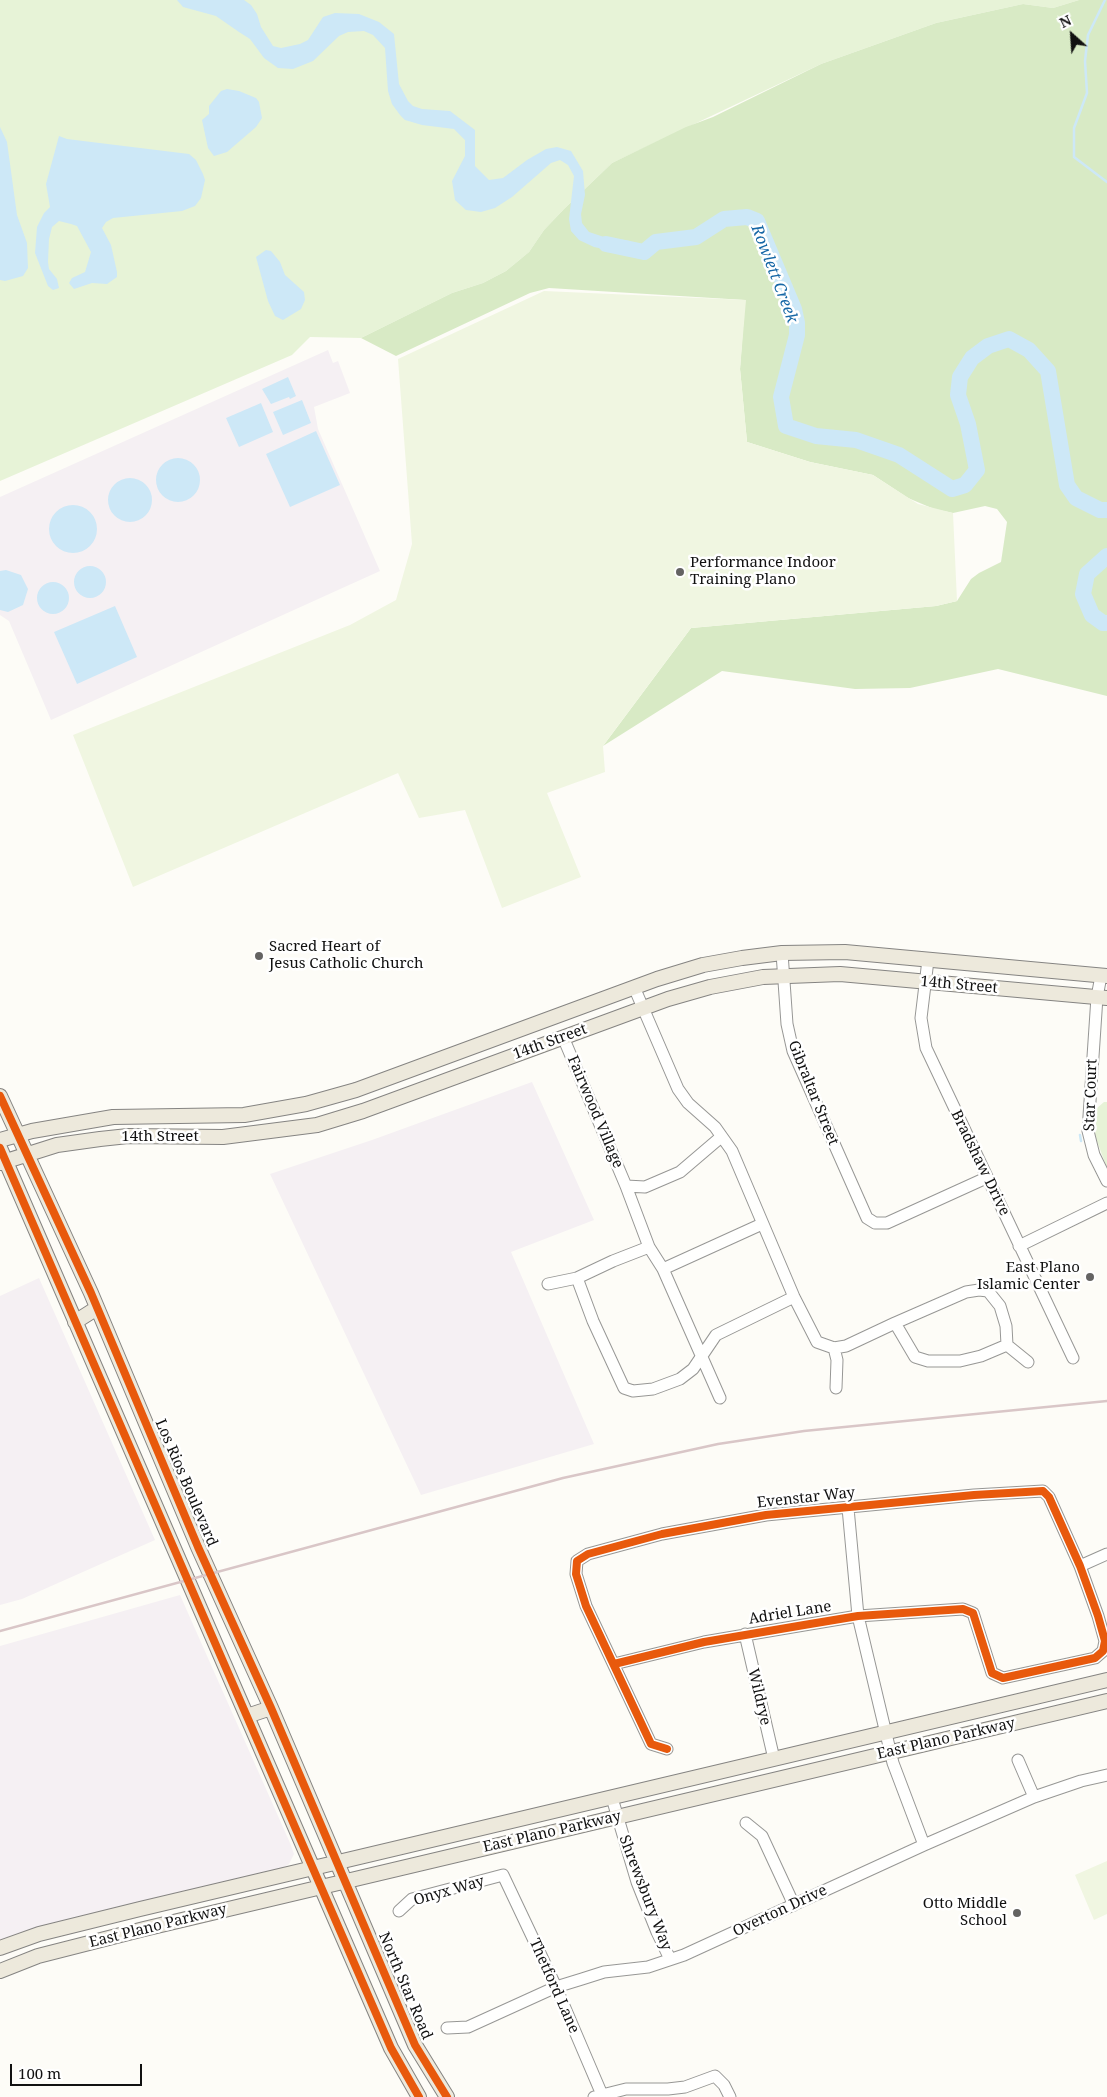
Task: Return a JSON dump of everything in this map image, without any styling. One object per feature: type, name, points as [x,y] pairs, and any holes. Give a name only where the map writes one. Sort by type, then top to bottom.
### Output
[{"type":"main road","name":"14th Street","points":[[0,1140],[16,1134],[113,1117],[244,1115],[283,1109],[356,1090],[634,987],[703,965],[782,953],[845,952],[1104,976]]},
{"type":"main road","name":"14th Street","points":[[1,1157],[25,1154],[57,1145],[100,1139],[136,1136],[204,1137],[291,1130],[316,1125],[363,1112],[642,1008],[710,986],[784,975],[840,974],[1102,998]]},
{"type":"main road","points":[[459,1052],[466,1073]]},
{"type":"main road","points":[[356,1090],[363,1112]]},
{"type":"main road","name":"Los Rios Boulevard","points":[[0,1096],[97,1308],[144,1421],[271,1708],[345,1882]]},
{"type":"main road","points":[[204,1116],[204,1137]]},
{"type":"main road","points":[[1,1157],[314,1868],[391,2048],[419,2097]]},
{"type":"main road","points":[[75,1322],[97,1308]]},
{"type":"main road","points":[[122,1431],[144,1421]]},
{"type":"main road","name":"East Plano Parkway","points":[[0,1948],[39,1934],[140,1909],[1107,1680]]},
{"type":"main road","name":"East Plano Parkway","points":[[1,1970],[38,1956],[144,1929],[1107,1701]]},
{"type":"main road","points":[[247,1716],[271,1708]]},
{"type":"main road","points":[[470,1832],[474,1851]]},
{"type":"main road","name":"North Star Road","points":[[345,1882],[411,2037],[447,2097]]},
{"type":"main road","points":[[140,1909],[144,1929]]},
{"type":"main road","points":[[404,2073],[424,2061]]},
{"type":"street","name":"Gibraltar Street","points":[[782,953],[786,1024],[793,1051],[867,1218],[875,1224],[886,1223],[986,1178]]},
{"type":"street","name":"Bradshaw Drive","points":[[928,960],[921,1018],[926,1048],[1073,1358]]},
{"type":"street","name":"Star Court","points":[[1104,976],[1088,1132],[1094,1154],[1107,1181]]},
{"type":"street","points":[[634,987],[678,1089],[688,1103],[714,1127],[732,1151],[794,1297],[817,1342],[834,1348],[846,1346],[966,1292],[988,1291],[1000,1306],[1006,1326],[1007,1345],[1028,1362]]},
{"type":"street","name":"Fairwood Village","points":[[563,1038],[626,1186],[649,1247],[662,1269],[720,1398]]},
{"type":"street","name":"Fairwood Village","points":[[626,1186],[646,1187],[680,1172],[721,1137]]},
{"type":"street","points":[[1019,1246],[1107,1203]]},
{"type":"street","points":[[662,1269],[762,1224]]},
{"type":"street","points":[[548,1284],[577,1278],[649,1247]]},
{"type":"street","points":[[577,1278],[592,1321],[624,1388],[643,1392],[674,1382],[692,1369],[716,1335],[794,1297]]},
{"type":"street","points":[[896,1323],[914,1356],[928,1361],[960,1361],[981,1356],[1007,1345]]},
{"type":"street","points":[[834,1348],[836,1388]]},
{"type":"street","name":"Evenstar Way","points":[[614,1664],[586,1606],[576,1574],[577,1561],[588,1554],[620,1544],[715,1524],[766,1515],[974,1494],[1043,1491],[1049,1497],[1080,1566]]},
{"type":"street","points":[[848,1508],[858,1616],[898,1781],[924,1845]]},
{"type":"street","points":[[1080,1566],[1107,1554]]},
{"type":"street","name":"Adriel Lane","points":[[614,1664],[661,1651],[746,1634],[858,1616],[963,1609],[973,1613],[992,1673],[1003,1678],[1095,1658],[1103,1651],[1105,1641],[1080,1566]]},
{"type":"street","name":"Wildrye","points":[[746,1634],[774,1759]]},
{"type":"street","points":[[614,1664],[651,1744],[667,1749]]},
{"type":"street","points":[[1018,1760],[1034,1797]]},
{"type":"street","name":"Overton Drive","points":[[447,2028],[468,2027],[556,1987],[604,1972],[648,1966],[684,1956],[924,1845],[1034,1797],[1081,1781],[1107,1775]]},
{"type":"street","name":"Shrewsbury Way","points":[[612,1798],[616,1817],[637,1882],[670,1959]]},
{"type":"street","points":[[746,1823],[762,1836],[794,1905]]},
{"type":"street","name":"Onyx Way","points":[[399,1911],[412,1899],[503,1875]]},
{"type":"street","name":"Thetford Lane","points":[[503,1875],[556,1987],[600,2096]]},
{"type":"street","points":[[600,2096],[626,2089],[685,2087],[715,2076],[724,2085],[730,2097]]},
{"type":"shaded area","points":[[328,350],[333,363],[338,361],[350,393],[314,407],[318,429],[380,571],[51,720],[9,621],[0,615],[0,497]]},
{"type":"shaded area","points":[[532,1082],[594,1220],[511,1252],[594,1444],[421,1495],[270,1174],[372,1140]]},
{"type":"shaded area","points":[[39,1278],[155,1540],[22,1599],[0,1605],[0,1296]]},
{"type":"shaded area","points":[[180,1595],[290,1843],[294,1854],[289,1864],[281,1869],[0,1943],[0,1646]]},
{"type":"green space","points":[[0,0],[1079,0],[1053,8],[1023,4],[936,23],[821,64],[612,163],[544,230],[529,252],[506,271],[483,283],[452,293],[361,338],[310,337],[292,355],[0,481]]},
{"type":"green space","points":[[1079,0],[1107,0],[1107,696],[998,669],[910,688],[855,689],[722,671],[603,746],[691,628],[936,606],[957,601],[971,579],[1001,562],[1007,522],[997,509],[985,506],[953,513],[934,509],[908,498],[873,475],[810,462],[747,442],[740,369],[745,300],[549,288],[530,293],[396,356],[361,338],[452,293],[483,283],[506,271],[529,252],[544,230],[612,163],[686,127],[713,117],[821,64],[936,23],[1023,4],[1053,8]]},
{"type":"green space","name":"Performance Indoor Training Plano","points":[[544,291],[746,300],[740,369],[747,442],[810,462],[873,475],[918,504],[953,513],[957,601],[936,606],[691,628],[603,746],[605,772],[547,793],[581,877],[502,908],[465,810],[419,818],[398,773],[133,887],[73,735],[350,625],[396,600],[412,544],[398,359]]},
{"type":"green space","points":[[1104,1102],[1107,1102],[1107,1168],[1095,1136],[1097,1108]]},
{"type":"green space","points":[[1107,1861],[1107,1914],[1094,1920],[1075,1875]]},
{"type":"water","points":[[177,0],[244,0],[251,5],[257,14],[261,27],[273,46],[281,48],[300,44],[308,40],[323,17],[335,13],[359,14],[379,22],[394,34],[399,84],[408,101],[413,106],[422,109],[450,111],[475,130],[475,166],[489,180],[503,178],[527,160],[546,149],[557,147],[571,151],[583,171],[585,195],[581,214],[582,223],[589,232],[604,237],[630,241],[627,254],[594,247],[579,240],[571,231],[569,219],[574,176],[568,165],[560,160],[551,163],[512,197],[495,208],[481,212],[466,210],[455,200],[452,181],[465,156],[465,140],[454,129],[422,125],[405,120],[400,115],[392,104],[388,91],[385,48],[373,35],[364,31],[348,32],[339,36],[313,61],[293,69],[278,68],[264,58],[250,39],[216,16],[183,7]]},
{"type":"water","points":[[227,89],[239,91],[256,98],[259,102],[262,118],[256,127],[227,152],[214,156],[208,148],[202,120],[209,114],[209,106],[221,91]]},
{"type":"water","points":[[0,127],[7,142],[17,215],[27,243],[28,268],[23,276],[5,281],[0,280]]},
{"type":"water","points":[[59,136],[67,139],[189,154],[196,160],[205,180],[201,198],[195,206],[182,211],[113,218],[106,222],[102,228],[111,245],[117,272],[117,277],[107,284],[92,283],[74,289],[69,283],[72,278],[85,272],[91,252],[77,226],[59,221],[52,227],[49,239],[48,262],[49,269],[57,279],[59,288],[53,290],[48,286],[35,253],[37,227],[44,213],[50,207],[46,184]]},
{"type":"water","points":[[266,250],[271,251],[280,262],[285,275],[304,292],[305,300],[301,309],[283,320],[275,316],[268,301],[256,257]]},
{"type":"water","points":[[288,377],[296,396],[271,404],[262,389]]},
{"type":"water","points":[[302,400],[311,423],[283,435],[273,412]]},
{"type":"water","points":[[261,403],[273,432],[239,447],[226,418]]},
{"type":"water","points":[[316,431],[340,485],[290,507],[266,454]]},
{"type":"water","points":[[174,458],[182,458],[194,464],[200,480],[194,496],[182,502],[174,502],[162,496],[156,484],[156,476],[162,464]]},
{"type":"water","points":[[134,478],[146,484],[151,491],[151,509],[146,516],[139,521],[126,522],[118,519],[111,512],[108,496],[111,488],[118,481]]},
{"type":"water","points":[[68,505],[78,505],[87,509],[93,515],[97,529],[93,543],[87,549],[78,553],[68,553],[59,549],[53,543],[49,534],[49,524],[53,515],[59,509]]},
{"type":"water","points":[[90,566],[96,567],[101,571],[105,576],[105,588],[101,593],[96,597],[90,598],[84,597],[79,593],[75,588],[74,582],[75,576],[79,571],[84,567]]},
{"type":"water","points":[[6,570],[21,575],[28,589],[23,605],[8,612],[0,610],[0,571]]},
{"type":"water","points":[[53,582],[59,583],[64,587],[68,592],[68,604],[64,609],[59,613],[53,614],[47,613],[42,609],[38,604],[37,598],[38,592],[42,587],[47,583]]},
{"type":"water","points":[[115,606],[137,657],[77,684],[54,632]]},
{"type":"waterway","points":[[1105,0],[1088,35],[1085,61],[1087,93],[1074,128],[1074,157],[1107,182]]},
{"type":"waterway","name":"Rowlett Creek","points":[[606,244],[644,252],[656,242],[696,237],[724,219],[747,217],[757,221],[794,309],[797,323],[797,335],[781,397],[786,426],[816,436],[856,440],[899,455],[952,489],[965,485],[977,470],[968,424],[958,395],[960,377],[972,358],[988,346],[1009,339],[1029,350],[1048,371],[1067,485],[1076,498],[1100,510],[1107,510]]},
{"type":"waterway","name":"Rowlett Creek","points":[[1107,556],[1087,574],[1083,594],[1092,615],[1103,623],[1107,623]]},
{"type":"waterway","points":[[1080,1135],[1081,1141]]},
{"type":"railway","points":[[0,1631],[563,1478],[718,1444],[804,1431],[1107,1401]]},
{"type":"cycle path","points":[[0,1096],[91,1293],[198,1547],[271,1708],[415,2045],[447,2097]]},
{"type":"cycle path","points":[[0,1148],[391,2048],[419,2097]]},
{"type":"cycle path","points":[[614,1664],[704,1642],[858,1616],[963,1609],[973,1613],[992,1673],[1003,1678],[1095,1658],[1103,1651],[1105,1641],[1098,1616],[1080,1566],[1049,1497],[1043,1491],[974,1495],[766,1515],[662,1534],[588,1554],[577,1561],[576,1574],[586,1606],[651,1744],[667,1749]]},
{"type":"place","name":"Performance Indoor Training Plano","points":[[680,572]]},
{"type":"place","name":"Sacred Heart of Jesus Catholic Church","points":[[259,956]]},
{"type":"place","name":"East Plano Islamic Center","points":[[1090,1277]]},
{"type":"place","name":"Otto Middle School","points":[[1017,1913]]}]
